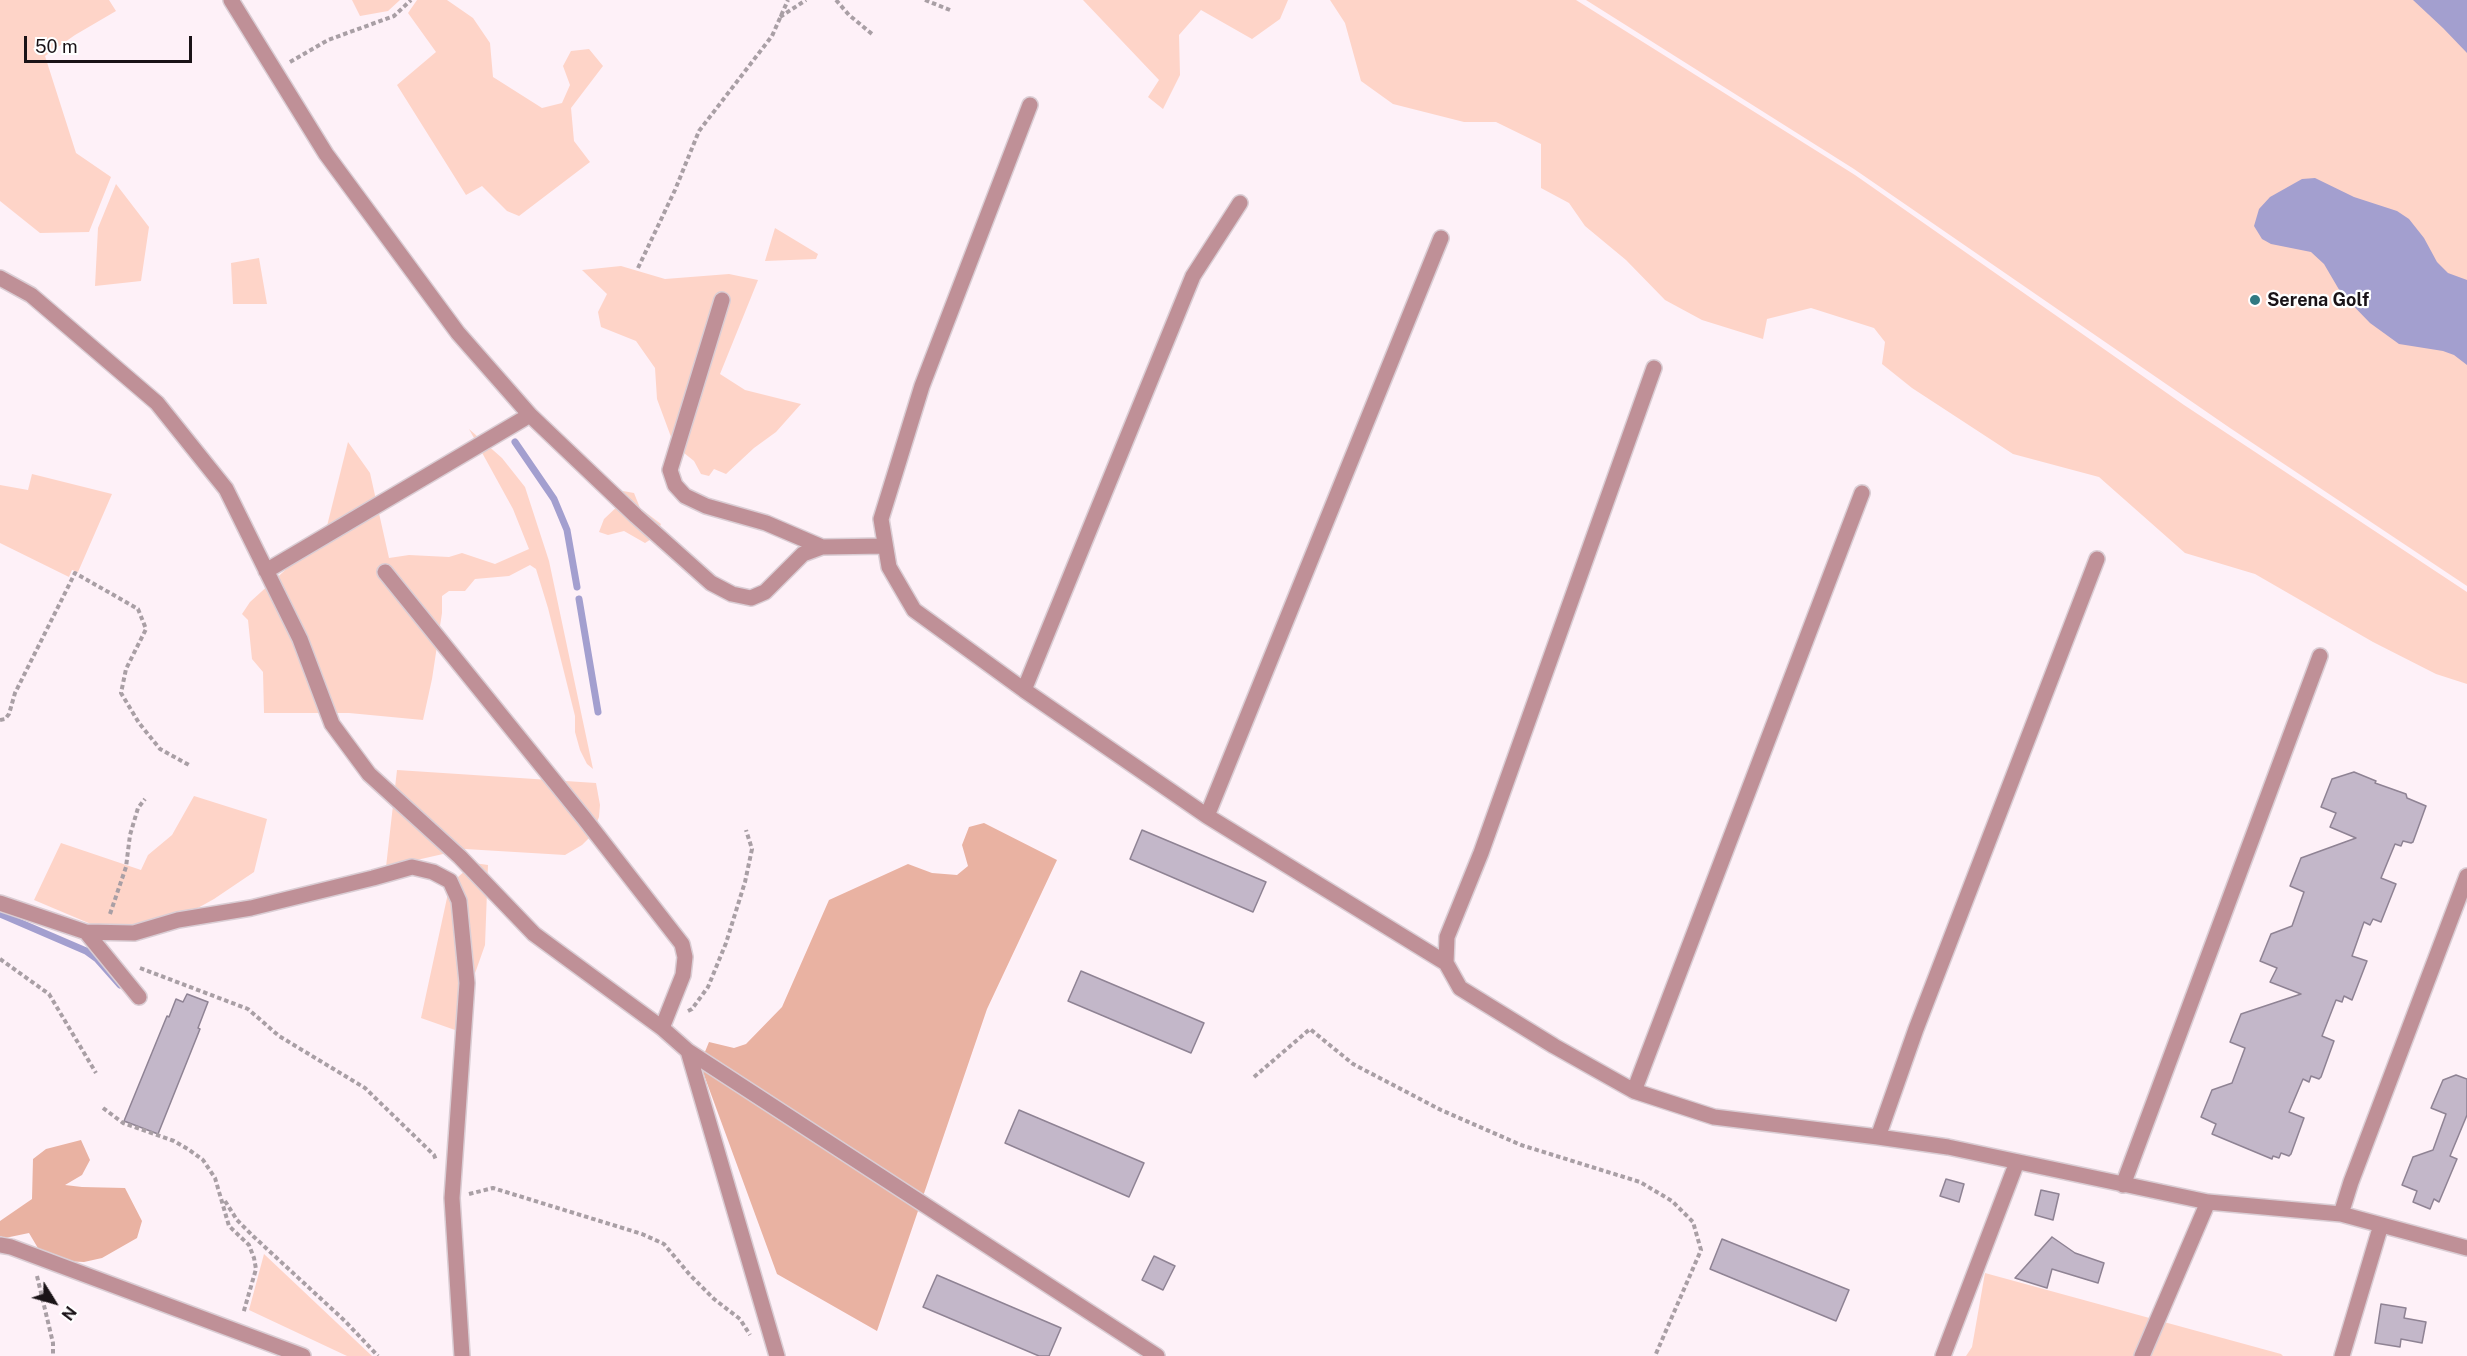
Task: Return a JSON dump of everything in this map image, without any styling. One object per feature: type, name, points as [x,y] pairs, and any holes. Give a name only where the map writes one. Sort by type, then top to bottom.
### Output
[{"type":"street","points":[[231,0],[326,154],[451,323],[530,415],[636,516],[711,583],[732,594],[751,598],[765,592],[803,554],[822,547],[885,546]]},
{"type":"street","points":[[1030,105],[921,386],[881,519],[889,567],[914,610],[1024,690],[1207,816],[1446,963],[1460,988],[1554,1046],[1634,1091],[1714,1117],[1948,1147],[2208,1202],[2341,1214],[2467,1248]]},
{"type":"street","points":[[1024,690],[1193,276],[1240,203]]},
{"type":"street","points":[[1207,816],[1441,238]]},
{"type":"street","points":[[0,278],[31,295],[157,403],[226,489],[300,639],[332,724],[369,774],[460,857],[534,934],[664,1022],[688,1051],[1157,1356]]},
{"type":"street","points":[[722,300],[670,470],[675,485],[685,496],[705,506],[766,523],[822,547]]},
{"type":"street","points":[[1446,963],[1447,937],[1481,853],[1654,368]]},
{"type":"street","points":[[266,571],[530,415]]},
{"type":"street","points":[[1634,1091],[1862,493]]},
{"type":"street","points":[[1878,1137],[1916,1029],[2097,559]]},
{"type":"street","points":[[385,572],[584,818],[682,944],[685,957],[683,975],[664,1022]]},
{"type":"street","points":[[2123,1185],[2320,656]]},
{"type":"street","points":[[0,903],[86,932],[134,933],[178,920],[251,908],[412,867],[433,872],[450,881],[459,901],[467,983],[452,1198],[462,1356]]},
{"type":"street","points":[[2341,1214],[2467,876]]},
{"type":"street","points":[[86,932],[139,997]]},
{"type":"street","points":[[688,1051],[777,1356]]},
{"type":"street","points":[[1943,1356],[2017,1162]]},
{"type":"street","points":[[2142,1356],[2208,1202]]},
{"type":"street","points":[[2342,1356],[2381,1225]]},
{"type":"street","points":[[0,1245],[303,1356]]},
{"type":"path","points":[[274,71],[328,40],[394,16],[411,0]]},
{"type":"path","points":[[638,267],[675,190],[699,130],[772,36],[788,0]]},
{"type":"path","points":[[779,17],[806,0]]},
{"type":"path","points":[[836,0],[849,15],[872,34]]},
{"type":"path","points":[[925,0],[950,10]]},
{"type":"path","points":[[0,720],[5,719],[9,714],[15,693],[75,573],[138,609],[146,629],[126,669],[121,693],[160,749],[189,765]]},
{"type":"path","points":[[106,933],[126,867],[130,835],[138,808],[146,799]]},
{"type":"path","points":[[664,1022],[692,1009],[708,987],[726,944],[745,882],[752,849],[746,830]]},
{"type":"path","points":[[0,959],[49,994],[96,1073]]},
{"type":"path","points":[[1254,1077],[1310,1029],[1353,1064],[1441,1110],[1521,1145],[1640,1182],[1672,1201],[1693,1222],[1701,1250],[1655,1356]]},
{"type":"path","points":[[103,1108],[123,1123],[174,1141],[203,1160],[215,1178],[223,1198],[229,1226],[249,1245],[256,1269],[238,1332]]},
{"type":"path","points":[[223,1198],[237,1220],[345,1321],[378,1356]]},
{"type":"path","points":[[32,1255],[52,1342],[53,1356]]},
{"type":"shaded area","points":[[0,0],[109,0],[116,11],[45,56],[76,153],[111,177],[89,232],[40,233],[0,201]]},
{"type":"shaded area","points":[[352,0],[400,0],[388,11],[360,16]]},
{"type":"shaded area","points":[[417,0],[447,0],[473,18],[490,43],[493,77],[542,108],[562,103],[570,85],[563,66],[571,51],[589,49],[603,66],[571,108],[574,141],[590,162],[519,216],[507,211],[482,186],[466,195],[397,85],[436,52],[408,13]]},
{"type":"shaded area","points":[[1083,0],[1288,0],[1280,19],[1252,39],[1201,10],[1179,35],[1180,75],[1163,109],[1148,97],[1159,80]]},
{"type":"shaded area","points":[[1330,0],[1576,0],[1855,175],[2184,405],[2467,592],[2467,684],[2436,674],[2373,642],[2255,574],[2185,553],[2099,477],[2013,454],[1912,388],[1882,364],[1885,342],[1874,328],[1811,308],[1767,319],[1763,339],[1702,320],[1665,300],[1626,260],[1585,226],[1569,203],[1541,188],[1541,144],[1496,122],[1464,122],[1393,104],[1361,81],[1345,23]]},
{"type":"shaded area","name":"Serena Golf","points":[[1586,0],[2467,0],[2467,586],[2230,428],[1854,169]]},
{"type":"shaded area","points":[[2413,0],[2467,0],[2467,53],[2443,28]]},
{"type":"shaded area","points":[[2315,178],[2354,197],[2397,211],[2409,219],[2424,238],[2437,262],[2448,273],[2467,280],[2467,365],[2454,355],[2443,351],[2399,344],[2370,323],[2341,293],[2324,264],[2311,252],[2271,244],[2262,239],[2254,226],[2259,209],[2270,197],[2302,179]]},
{"type":"shaded area","points":[[116,184],[149,227],[141,281],[95,286],[98,228]]},
{"type":"shaded area","points":[[775,228],[818,254],[816,259],[765,261]]},
{"type":"shaded area","points":[[259,258],[267,304],[233,304],[231,263]]},
{"type":"shaded area","points":[[621,266],[665,279],[729,274],[758,280],[720,374],[745,390],[801,404],[776,432],[754,448],[726,474],[714,469],[709,476],[701,474],[694,461],[674,445],[657,399],[655,368],[636,341],[601,327],[598,312],[607,294],[582,270]]},
{"type":"shaded area","points":[[469,429],[502,458],[525,487],[549,561],[593,769],[587,764],[580,750],[575,732],[575,716],[548,608],[536,569],[530,565],[509,576],[475,579],[465,591],[449,591],[442,596],[442,613],[432,679],[423,720],[349,713],[264,713],[263,672],[252,659],[248,620],[242,614],[250,602],[325,534],[348,442],[370,473],[389,558],[409,555],[449,557],[462,553],[495,564],[529,549],[513,509]]},
{"type":"shaded area","points":[[32,474],[112,494],[78,572],[72,570],[69,577],[0,543],[0,485],[28,490]]},
{"type":"shaded area","points":[[623,491],[634,493],[640,508],[661,524],[656,536],[645,543],[624,531],[608,535],[599,532],[604,519],[622,502]]},
{"type":"shaded area","points":[[397,770],[596,783],[600,805],[599,817],[591,836],[582,845],[565,855],[465,849],[386,867]]},
{"type":"shaded area","points":[[194,796],[267,819],[254,872],[214,899],[196,909],[130,931],[98,927],[34,900],[61,843],[141,870],[148,855],[172,835]]},
{"type":"shaded area","points":[[984,823],[1057,860],[987,1009],[877,1331],[777,1274],[700,1064],[709,1042],[734,1048],[746,1044],[782,1007],[829,900],[908,864],[932,873],[957,875],[968,866],[962,845],[969,827]]},
{"type":"shaded area","points":[[474,863],[488,865],[485,945],[455,1030],[421,1018],[450,884]]},
{"type":"shaded area","points":[[81,1140],[90,1160],[82,1175],[65,1185],[125,1188],[142,1221],[137,1238],[102,1258],[84,1262],[45,1260],[29,1233],[5,1238],[0,1236],[0,1221],[32,1199],[33,1159],[46,1149]]},
{"type":"shaded area","points":[[264,1254],[372,1356],[347,1356],[249,1310]]},
{"type":"shaded area","points":[[1985,1273],[2283,1356],[1966,1356],[1972,1347]]},
{"type":"building","points":[[2354,772],[2376,781],[2375,783],[2406,794],[2407,798],[2426,806],[2413,842],[2403,841],[2401,846],[2395,844],[2381,878],[2396,884],[2381,922],[2373,919],[2370,925],[2364,922],[2352,956],[2367,961],[2352,1000],[2344,996],[2342,1002],[2336,1000],[2322,1036],[2334,1041],[2321,1077],[2319,1079],[2311,1076],[2309,1082],[2303,1079],[2289,1112],[2304,1118],[2291,1154],[2289,1156],[2281,1153],[2279,1158],[2273,1156],[2272,1159],[2212,1134],[2216,1124],[2201,1117],[2212,1090],[2232,1083],[2245,1048],[2230,1042],[2241,1014],[2301,994],[2270,982],[2277,968],[2260,961],[2271,934],[2292,926],[2304,892],[2290,886],[2301,858],[2356,838],[2330,827],[2336,813],[2321,807],[2332,779]]},
{"type":"building","points":[[1142,830],[1266,882],[1253,912],[1130,859]]},
{"type":"building","points":[[1081,971],[1204,1023],[1191,1053],[1068,1001]]},
{"type":"building","points":[[187,994],[208,1002],[198,1028],[200,1029],[158,1134],[124,1121],[167,1016],[169,1017],[176,999],[183,1002]]},
{"type":"building","points":[[2456,1075],[2467,1079],[2467,1115],[2450,1156],[2457,1159],[2439,1202],[2434,1199],[2430,1209],[2413,1202],[2417,1191],[2402,1185],[2413,1157],[2433,1150],[2446,1114],[2431,1108],[2443,1080]]},
{"type":"building","points":[[1019,1110],[1144,1163],[1129,1197],[1005,1143]]},
{"type":"building","points":[[1946,1179],[1964,1184],[1959,1202],[1940,1196]]},
{"type":"building","points":[[2041,1190],[2059,1194],[2053,1220],[2035,1215]]},
{"type":"building","points":[[2052,1237],[2075,1253],[2104,1263],[2098,1283],[2052,1269],[2047,1288],[2015,1278]]},
{"type":"building","points":[[1722,1239],[1849,1290],[1836,1321],[1710,1269]]},
{"type":"building","points":[[1154,1256],[1175,1266],[1163,1290],[1142,1280]]},
{"type":"building","points":[[937,1275],[1061,1328],[1049,1356],[1039,1356],[923,1307]]},
{"type":"building","points":[[2381,1304],[2406,1308],[2404,1318],[2426,1322],[2422,1343],[2401,1339],[2400,1347],[2375,1343]]},
{"type":"waterway","points":[[515,442],[554,499],[567,530],[577,587]]},
{"type":"waterway","points":[[579,599],[598,712]]},
{"type":"waterway","points":[[0,914],[86,951],[97,959],[120,985]]},
{"type":"place","name":"Serena Golf","points":[[2255,300]]}]
